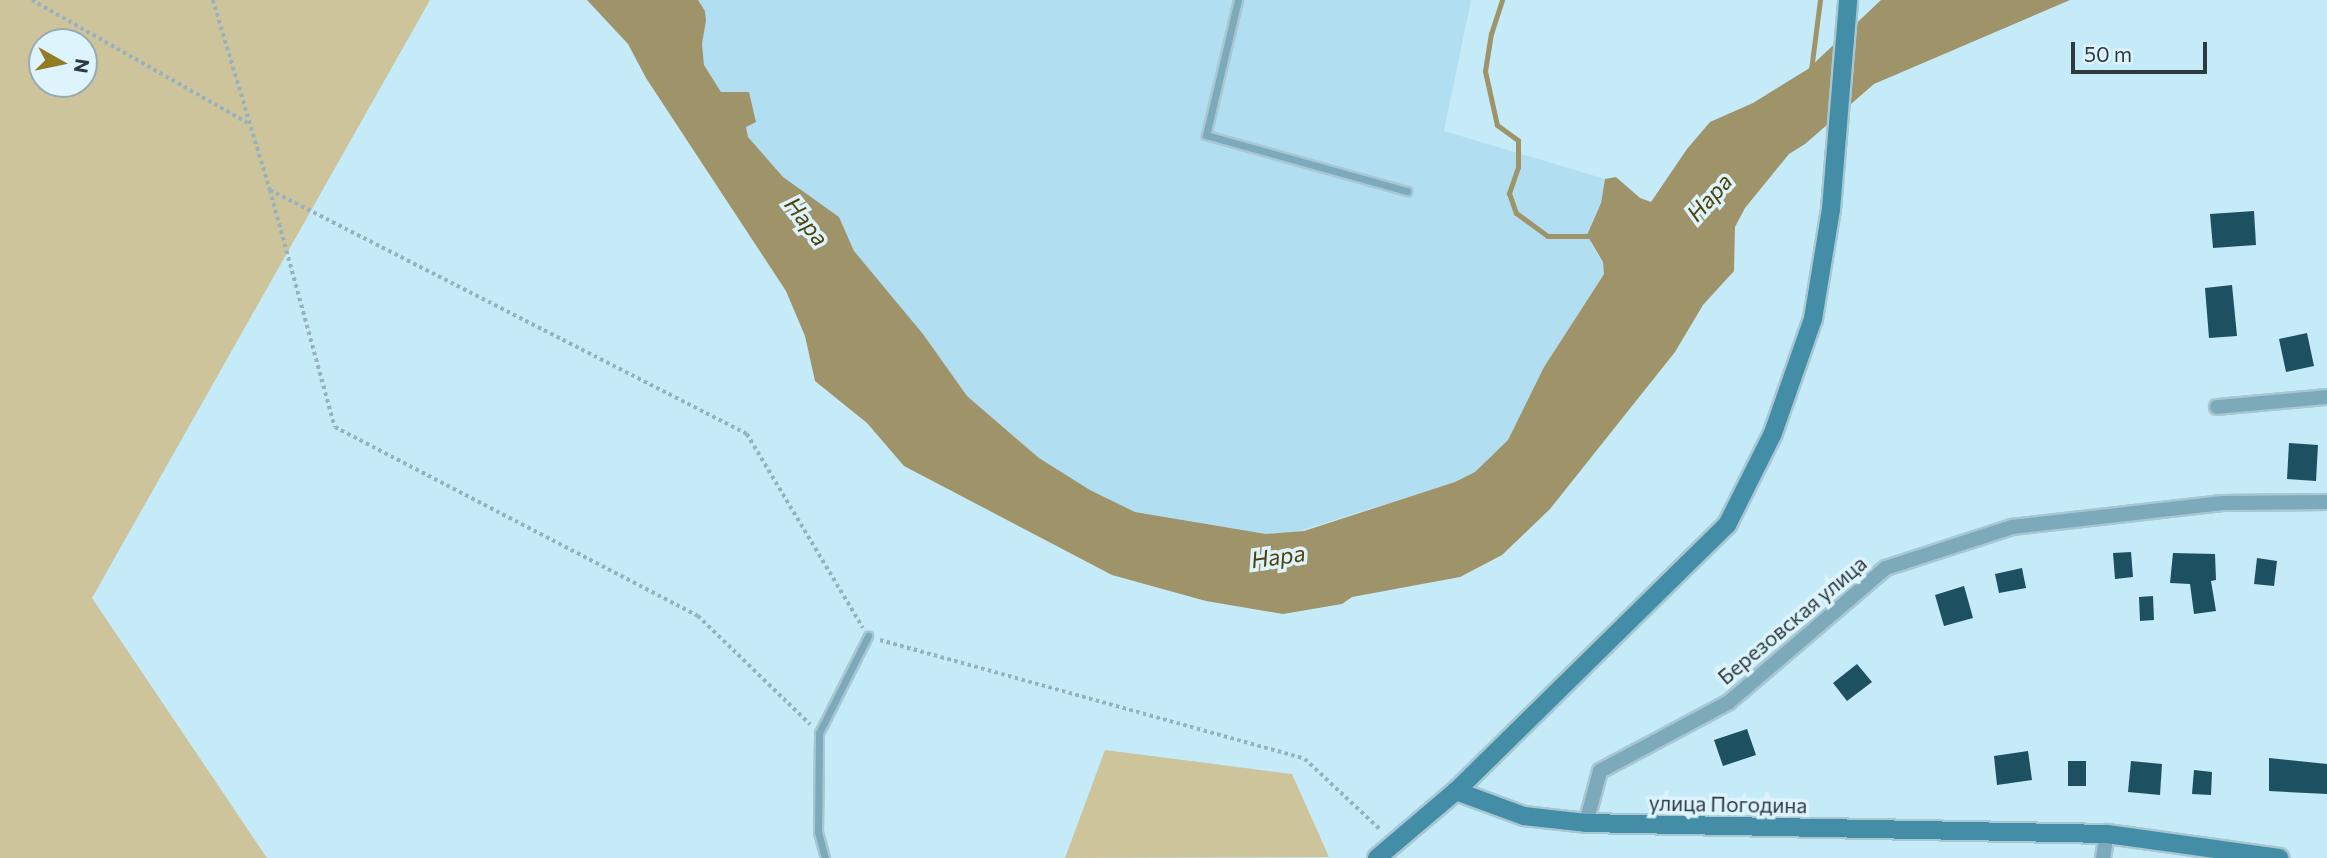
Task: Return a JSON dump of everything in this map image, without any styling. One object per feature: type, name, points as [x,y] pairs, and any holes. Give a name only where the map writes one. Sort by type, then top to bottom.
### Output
[{"type":"street","points":[[1377,858],[1456,791],[1727,525],[1773,433],[1813,319],[1831,209],[1848,0]]},
{"type":"street","points":[[2217,407],[2327,397]]},
{"type":"street","name":"Березовская улица","points":[[1586,823],[1600,771],[1729,702],[1886,568],[2012,527],[2223,503],[2327,502]]},
{"type":"street","name":"улица Погодина","points":[[1456,791],[1524,816],[1586,823],[2107,834],[2278,858]]},
{"type":"street","points":[[2103,858],[2107,834]]},
{"type":"lane","points":[[1238,0],[1206,135],[1407,191]]},
{"type":"lane","points":[[825,858],[818,832],[819,733],[868,636]]},
{"type":"path","points":[[32,0],[250,124]]},
{"type":"path","points":[[213,0],[270,190],[335,427],[698,616],[819,733]]},
{"type":"path","points":[[270,190],[747,434],[868,636],[1305,759],[1382,831]]},
{"type":"shaded area","points":[[0,0],[430,0],[92,598],[267,858],[0,858]]},
{"type":"shaded area","points":[[698,0],[1471,0],[1444,131],[1605,179],[1601,203],[1591,224],[1591,244],[1603,262],[1604,273],[1544,367],[1508,440],[1475,472],[1455,482],[1293,533],[1266,534],[1135,512],[1090,490],[1039,458],[967,396],[923,334],[854,251],[839,217],[783,177],[748,137],[745,127],[754,113],[751,103],[721,92],[704,65],[702,44],[706,21],[705,11]]},
{"type":"shaded area","points":[[1105,750],[1292,774],[1329,857],[1065,858]]},
{"type":"water","name":"Нара","points":[[587,0],[698,0],[705,11],[706,21],[702,44],[704,65],[721,92],[749,92],[756,122],[746,127],[748,137],[783,177],[839,217],[854,251],[923,334],[967,396],[1039,458],[1090,490],[1135,512],[1266,534],[1304,531],[1455,482],[1475,472],[1508,440],[1544,367],[1604,274],[1603,262],[1587,235],[1601,203],[1605,179],[1616,177],[1640,198],[1651,202],[1687,149],[1710,122],[1753,103],[1808,69],[1881,0],[2070,0],[1874,84],[1805,144],[1789,154],[1745,208],[1735,227],[1734,271],[1703,305],[1675,352],[1550,509],[1502,555],[1460,577],[1352,597],[1342,604],[1283,614],[1206,601],[1112,575],[904,466],[867,423],[815,381],[805,336],[786,291],[646,78],[628,44]]},
{"type":"building","points":[[2254,211],[2256,245],[2213,248],[2210,214]]},
{"type":"building","points":[[2232,285],[2237,336],[2209,338],[2205,288]]},
{"type":"building","points":[[2307,333],[2314,366],[2286,372],[2279,339]]},
{"type":"building","points":[[2289,443],[2318,445],[2316,481],[2287,479]]},
{"type":"building","points":[[2131,552],[2133,577],[2115,579],[2113,553]]},
{"type":"building","points":[[2173,553],[2215,554],[2216,580],[2211,581],[2216,611],[2194,614],[2190,584],[2170,583]]},
{"type":"building","points":[[2257,558],[2277,561],[2274,586],[2254,584]]},
{"type":"building","points":[[2022,568],[2026,588],[1999,593],[1995,574]]},
{"type":"building","points":[[1964,586],[1973,618],[1944,626],[1935,595]]},
{"type":"building","points":[[2153,596],[2154,620],[2140,621],[2139,597]]},
{"type":"building","points":[[1857,664],[1872,682],[1847,701],[1833,683]]},
{"type":"building","points":[[1747,729],[1756,755],[1723,766],[1714,740]]},
{"type":"building","points":[[2028,751],[2032,780],[1997,785],[1994,756]]},
{"type":"building","points":[[2269,758],[2327,764],[2327,794],[2269,791]]},
{"type":"building","points":[[2068,761],[2086,761],[2086,786],[2068,786]]},
{"type":"building","points":[[2131,761],[2162,764],[2160,795],[2128,792]]},
{"type":"building","points":[[2194,770],[2212,772],[2211,795],[2192,794]]},
{"type":"waterway","points":[[1502,0],[1491,33],[1485,71],[1497,125],[1518,140],[1518,167],[1509,193],[1516,213],[1548,236],[1594,236]]},
{"type":"waterway","points":[[1811,70],[1820,0]]}]
